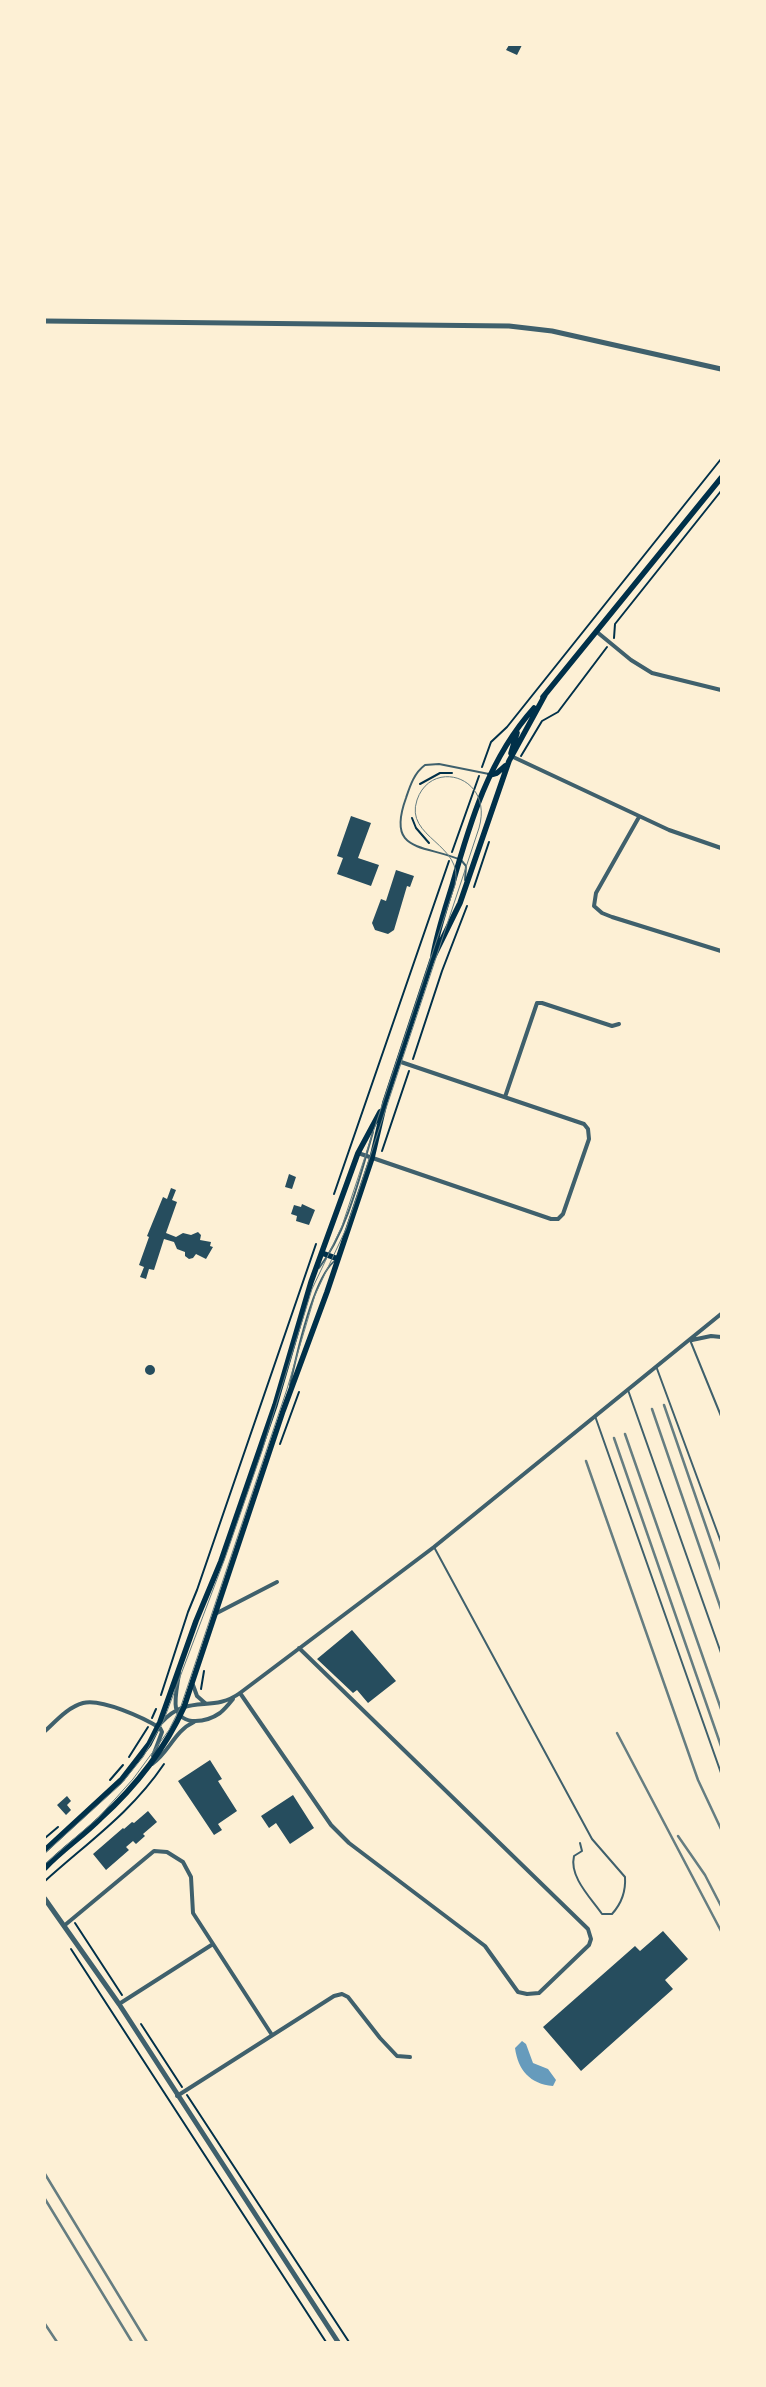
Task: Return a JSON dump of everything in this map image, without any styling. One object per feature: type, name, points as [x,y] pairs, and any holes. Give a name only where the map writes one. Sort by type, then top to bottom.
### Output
[{"type":"main road","points":[[45,1868],[110,1810],[147,1767],[184,1706],[288,1397],[338,1259],[385,1102],[432,960],[438,929],[459,859],[490,774],[502,749],[526,716],[597,632],[721,478]]},
{"type":"main road","points":[[490,774],[499,771],[510,759],[545,695]]},
{"type":"main road","points":[[432,960],[450,927],[510,759],[514,739],[526,716]]},
{"type":"main road","points":[[45,1850],[122,1780],[142,1754],[158,1726],[196,1620],[224,1552],[275,1405],[314,1275],[358,1153],[385,1102]]},
{"type":"main road","points":[[322,1253],[338,1259]]},
{"type":"street","points":[[45,320],[509,326],[552,331],[721,369]]},
{"type":"street","points":[[597,632],[631,660],[652,673],[721,690]]},
{"type":"street","points":[[510,759],[691,839],[721,848]]},
{"type":"street","points":[[639,817],[596,892],[594,906],[607,915],[721,951]]},
{"type":"street","points":[[505,1097],[537,1003],[612,1026],[619,1024]]},
{"type":"street","points":[[358,1153],[551,1219],[558,1219],[563,1214],[588,1138],[588,1129],[584,1124],[398,1061]]},
{"type":"street","points":[[158,1726],[177,1709],[184,1706],[216,1704],[240,1693],[434,1547],[721,1314]]},
{"type":"street","points":[[690,1340],[711,1336],[721,1337]]},
{"type":"street","points":[[215,1614],[276,1582]]},
{"type":"street","points":[[240,1693],[331,1825],[349,1843],[485,1946],[518,1992],[534,1994],[544,1989],[589,1945],[591,1939],[588,1929],[299,1648]]},
{"type":"street","points":[[180,1668],[177,1709],[180,1715],[187,1720],[198,1720],[219,1714],[234,1697]]},
{"type":"street","points":[[193,1682],[196,1694],[207,1704]]},
{"type":"street","points":[[45,1731],[72,1708],[91,1702],[125,1712],[158,1726],[162,1732],[152,1760]]},
{"type":"street","points":[[147,1767],[160,1758],[182,1730],[198,1720]]},
{"type":"street","points":[[65,1925],[154,1851],[167,1852],[183,1862],[191,1877],[193,1913],[272,2035]]},
{"type":"street","points":[[45,1899],[119,2004],[338,2342]]},
{"type":"street","points":[[119,2004],[213,1944]]},
{"type":"street","points":[[177,2096],[334,1996],[342,1994],[348,1997],[380,2038],[397,2056],[410,2057]]},
{"type":"lane","points":[[464,890],[466,866],[459,859],[413,844],[403,838],[399,827],[402,810],[414,777],[425,766],[439,764],[490,774]]},
{"type":"lane","points":[[314,1275],[328,1255],[342,1226],[369,1157],[377,1118]]},
{"type":"lane","points":[[288,1397],[299,1348],[319,1285],[326,1268],[338,1259]]},
{"type":"lane","points":[[690,1340],[721,1416]]},
{"type":"lane","points":[[656,1366],[721,1542]]},
{"type":"lane","points":[[628,1390],[721,1653]]},
{"type":"lane","points":[[595,1416],[721,1773]]},
{"type":"lane","points":[[434,1547],[592,1839],[625,1877],[623,1896],[619,1906],[612,1914],[602,1914],[575,1875],[572,1865],[574,1856],[582,1851],[580,1843]]},
{"type":"path","points":[[454,846],[492,740],[513,720],[721,459]]},
{"type":"path","points":[[612,640],[615,624],[721,491]]},
{"type":"path","points":[[522,755],[542,721],[558,712],[608,647]]},
{"type":"path","points":[[420,784],[440,773],[453,773]]},
{"type":"path","points":[[412,818],[416,828],[429,842]]},
{"type":"path","points":[[413,1059],[449,953]]},
{"type":"path","points":[[380,1156],[409,1072]]},
{"type":"path","points":[[160,1700],[171,1664]]},
{"type":"path","points":[[200,1693],[203,1681]]},
{"type":"path","points":[[154,1714],[158,1706]]},
{"type":"path","points":[[106,1784],[126,1762],[146,1730]]},
{"type":"path","points":[[45,1881],[112,1824],[140,1796],[166,1760]]},
{"type":"path","points":[[45,1838],[64,1822]]},
{"type":"path","points":[[72,1919],[125,1999]]},
{"type":"path","points":[[66,1941],[326,2342]]},
{"type":"path","points":[[137,2018],[349,2342]]},
{"type":"water","points":[[522,2041],[526,2044],[533,2063],[548,2069],[556,2080],[553,2086],[545,2085],[532,2079],[522,2069],[515,2048]]},
{"type":"building","points":[[509,45],[522,45],[517,55],[506,50]]},
{"type":"building","points":[[351,816],[371,823],[358,858],[379,865],[371,886],[337,874],[343,858],[337,856]]},
{"type":"building","points":[[396,870],[414,876],[410,887],[407,886],[394,930],[388,934],[375,930],[372,923],[381,899],[386,901]]},
{"type":"building","points":[[289,1174],[296,1177],[292,1189],[285,1187]]},
{"type":"building","points":[[171,1188],[176,1190],[172,1200],[177,1202],[166,1233],[176,1237],[183,1233],[191,1235],[198,1232],[201,1235],[200,1240],[211,1242],[210,1246],[213,1247],[206,1259],[196,1254],[193,1258],[189,1259],[185,1256],[185,1252],[177,1249],[174,1242],[164,1239],[154,1270],[149,1269],[146,1279],[140,1277],[144,1267],[139,1265],[149,1237],[147,1236],[163,1197],[167,1199]]},
{"type":"building","points":[[302,1204],[315,1210],[309,1225],[296,1221],[297,1216],[291,1214],[294,1205],[301,1207]]},
{"type":"building","points":[[148,1365],[152,1365],[155,1370],[154,1374],[148,1375],[145,1372],[145,1368]]},
{"type":"building","points":[[352,1630],[396,1681],[368,1703],[357,1690],[353,1693],[317,1659]]},
{"type":"building","points":[[210,1760],[222,1779],[218,1781],[237,1811],[218,1824],[222,1830],[214,1835],[178,1781]]},
{"type":"building","points":[[293,1795],[314,1828],[290,1844],[276,1823],[269,1828],[261,1816]]},
{"type":"building","points":[[67,1796],[71,1801],[67,1805],[71,1810],[66,1815],[57,1805]]},
{"type":"building","points":[[148,1811],[157,1822],[143,1834],[145,1836],[136,1844],[133,1841],[126,1847],[129,1850],[106,1870],[93,1854],[123,1828],[132,1822],[134,1823]]},
{"type":"building","points":[[663,1931],[688,1959],[665,1980],[673,1989],[581,2071],[543,2027],[635,1946],[640,1951]]},
{"type":"tram line","points":[[45,1853],[121,1784],[143,1757],[163,1722],[225,1558],[262,1451],[312,1289],[342,1226],[455,885],[456,871],[451,860],[419,824],[415,813],[417,800],[424,787],[435,779],[447,777],[459,779],[470,785],[478,796],[481,810],[479,828],[346,1229],[315,1295],[287,1389],[181,1706],[169,1730],[133,1779],[98,1818],[45,1864]]},
{"type":"railway","points":[[664,1405],[721,1570]]},
{"type":"railway","points":[[652,1409],[721,1609]]},
{"type":"railway","points":[[625,1434],[721,1709]]},
{"type":"railway","points":[[614,1438],[721,1746]]},
{"type":"railway","points":[[586,1461],[698,1780],[721,1829]]},
{"type":"railway","points":[[617,1733],[721,1931]]},
{"type":"railway","points":[[678,1836],[705,1875],[721,1906]]},
{"type":"railway","points":[[45,2174],[147,2342]]},
{"type":"railway","points":[[45,2199],[132,2342]]},
{"type":"railway","points":[[45,2324],[57,2342]]}]
